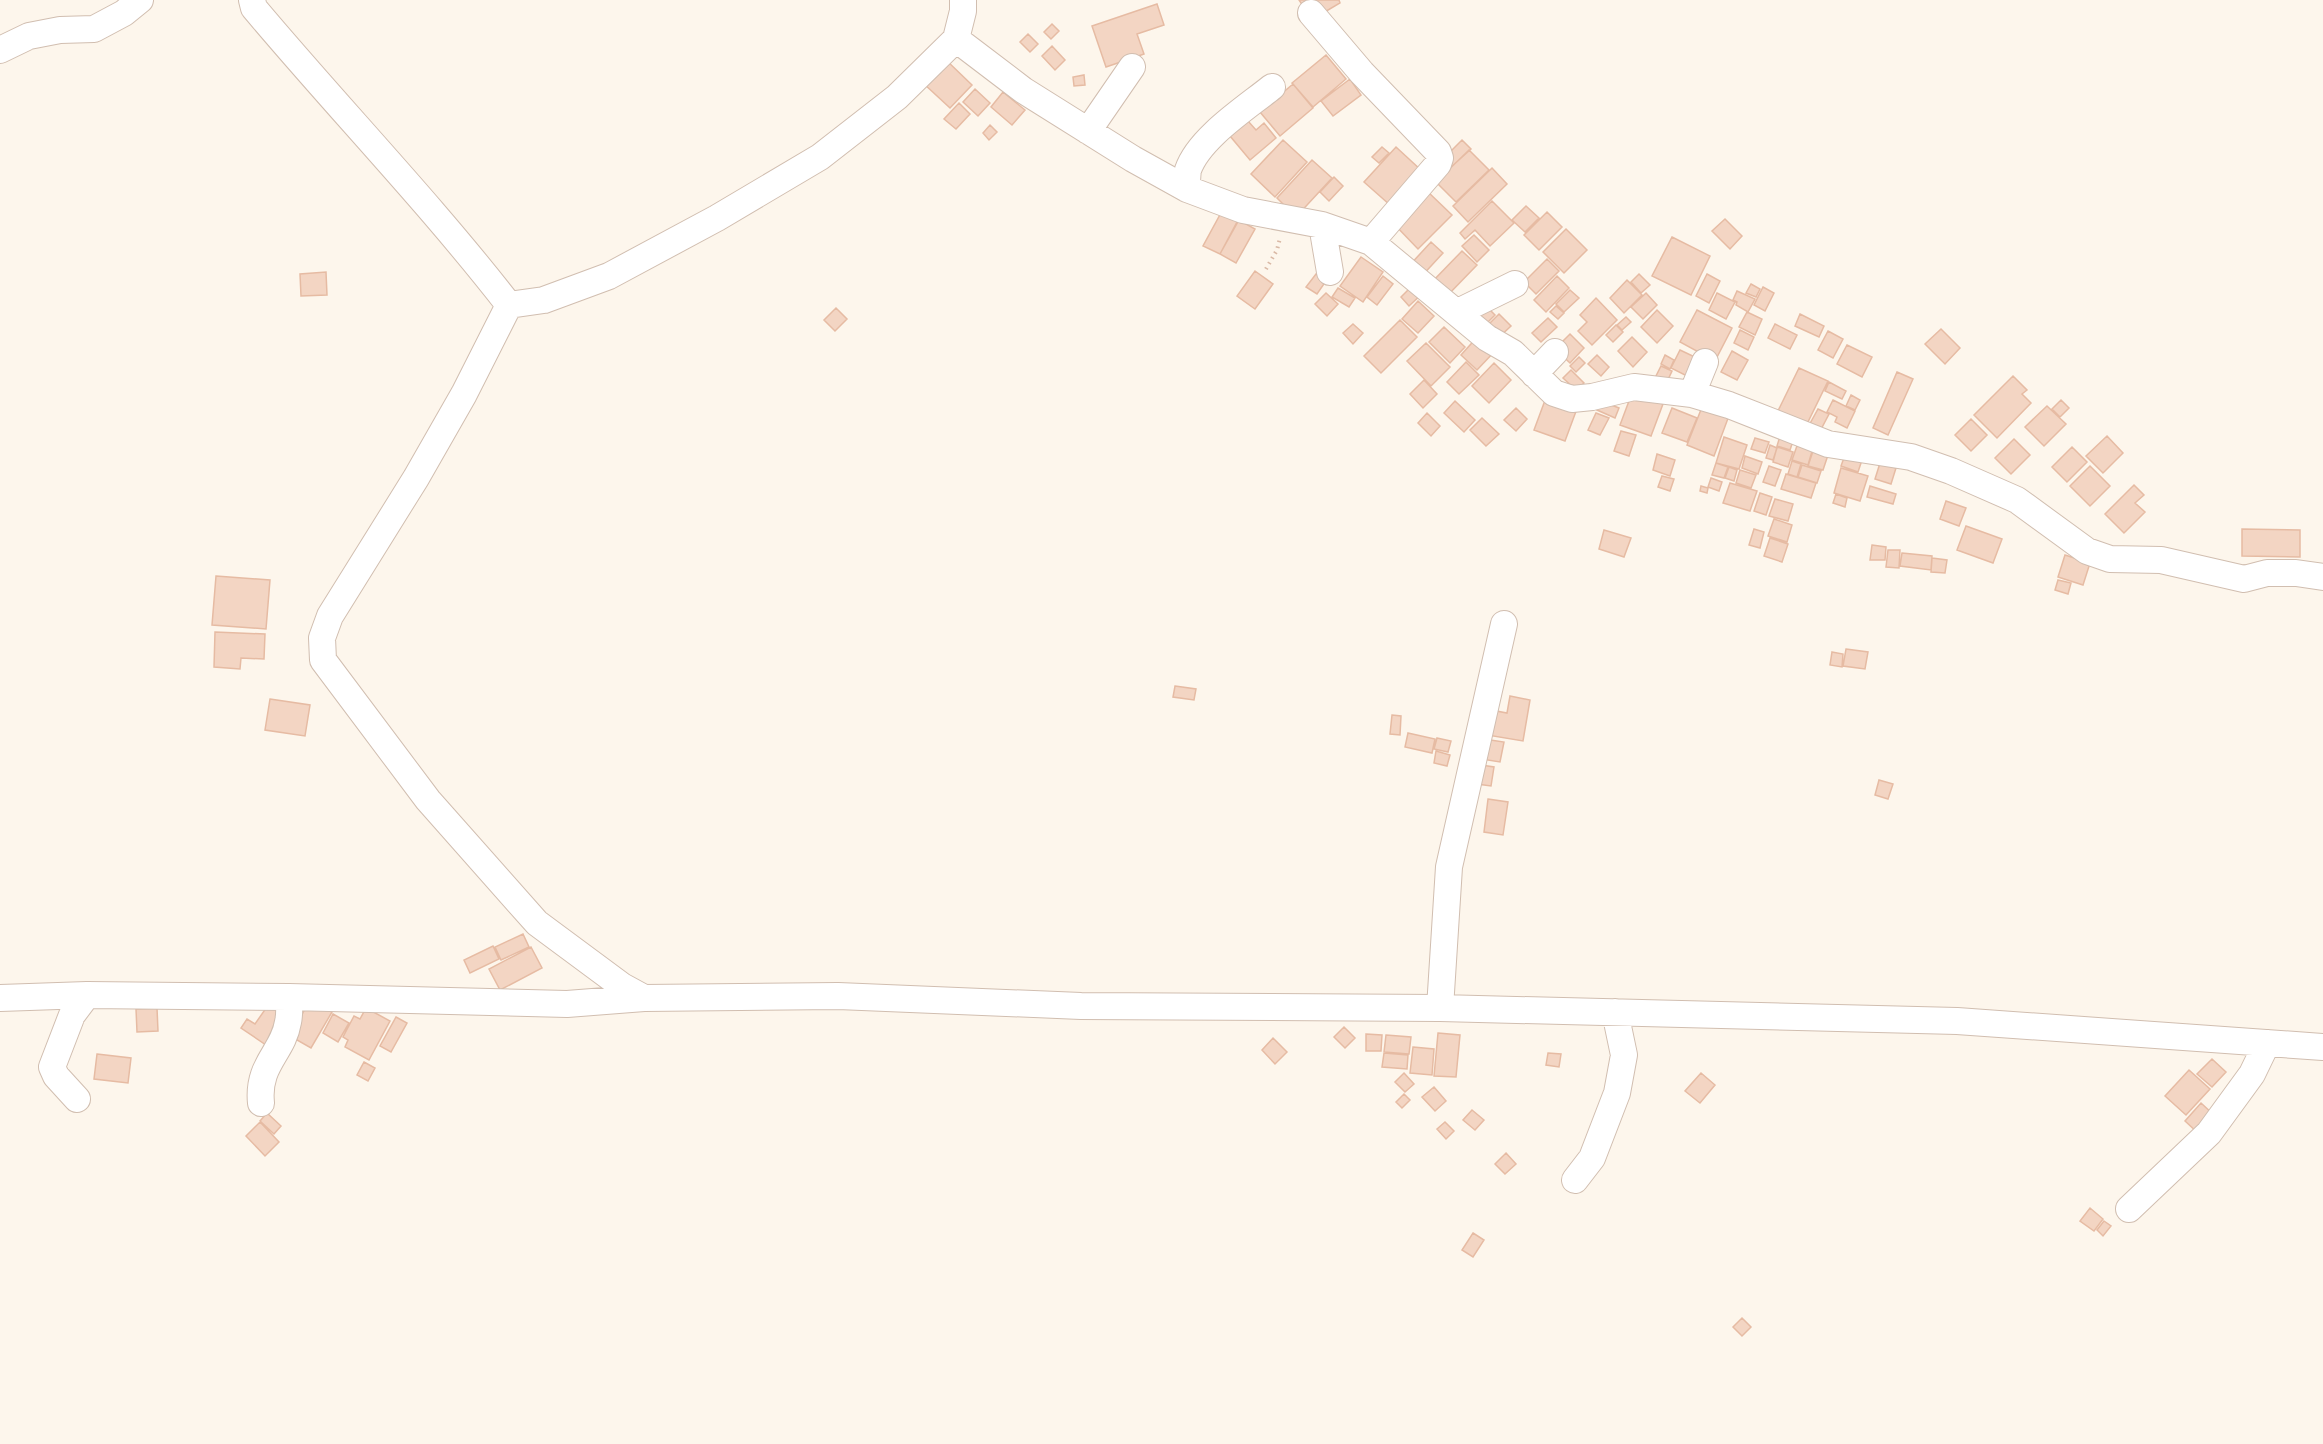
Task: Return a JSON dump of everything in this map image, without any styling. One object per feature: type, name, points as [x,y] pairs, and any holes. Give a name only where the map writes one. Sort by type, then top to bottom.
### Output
[{"type":"street","points":[[0,50],[29,36],[60,30],[94,29],[124,13],[140,0]]},
{"type":"street","points":[[252,0],[254,8],[304,68],[376,145],[509,305]]},
{"type":"street","points":[[509,305],[544,300],[609,276],[748,200],[828,150],[897,97],[956,39],[963,11],[963,0]]},
{"type":"street","points":[[1311,13],[1362,73],[1438,152],[1440,158],[1438,164],[1371,242]]},
{"type":"street","points":[[956,39],[1023,90],[1187,189],[1243,210],[1322,225],[1371,242],[1487,338],[1513,353],[1554,393],[1572,399],[1614,394],[1634,387],[1692,394],[1729,405],[1828,444],[1911,457],[1951,471],[2017,500],[2087,551],[2110,559],[2161,560],[2244,579],[2267,573],[2323,577]]},
{"type":"street","points":[[1088,131],[1132,67]]},
{"type":"street","points":[[1187,189],[1188,172],[1196,154],[1223,126],[1272,87]]},
{"type":"street","points":[[1322,225],[1330,272]]},
{"type":"street","points":[[1458,312],[1515,284]]},
{"type":"street","points":[[509,305],[464,394],[416,478],[330,616],[322,638],[323,660],[429,800],[537,923],[622,986],[644,998]]},
{"type":"street","points":[[1534,374],[1556,352]]},
{"type":"street","points":[[1692,394],[1705,362]]},
{"type":"street","points":[[1440,1008],[1449,867],[1504,624]]},
{"type":"street","points":[[77,1099],[56,1076],[52,1067],[72,1015],[87,995]]},
{"type":"street","points":[[0,998],[87,995],[289,997],[567,1004],[644,998],[838,996],[1081,1006],[1440,1008],[1957,1021],[2323,1047]]},
{"type":"street","points":[[261,1102],[260,1089],[263,1073],[289,1020],[289,997]]},
{"type":"street","points":[[1575,1180],[1592,1158],[1617,1093],[1624,1055],[1615,1012]]},
{"type":"street","points":[[2129,1209],[2209,1133],[2252,1074],[2267,1043]]},
{"type":"path","points":[[1266,269],[1277,250],[1280,237],[1278,217]]},
{"type":"building","points":[[1299,0],[1339,0],[1340,3],[1318,16],[1303,6]]},
{"type":"building","points":[[1157,4],[1164,25],[1137,34],[1144,54],[1106,67],[1092,26]]},
{"type":"building","points":[[1052,24],[1059,31],[1051,39],[1044,32]]},
{"type":"building","points":[[1028,34],[1038,44],[1030,52],[1020,42]]},
{"type":"building","points":[[1052,46],[1065,60],[1055,70],[1042,56]]},
{"type":"building","points":[[1326,55],[1346,79],[1313,107],[1292,83]]},
{"type":"building","points":[[945,59],[972,85],[950,108],[923,83]]},
{"type":"building","points":[[1084,75],[1085,85],[1074,86],[1073,77]]},
{"type":"building","points":[[1350,79],[1361,95],[1333,116],[1321,101]]},
{"type":"building","points":[[1293,84],[1313,108],[1280,136],[1260,112]]},
{"type":"building","points":[[975,89],[990,103],[978,116],[963,102]]},
{"type":"building","points":[[1003,92],[1025,110],[1012,125],[991,107]]},
{"type":"building","points":[[959,103],[970,114],[956,129],[944,119]]},
{"type":"building","points":[[1248,121],[1256,130],[1264,123],[1276,138],[1250,160],[1230,136]]},
{"type":"building","points":[[990,125],[997,132],[989,140],[983,133]]},
{"type":"building","points":[[1283,140],[1307,162],[1275,197],[1251,174]]},
{"type":"building","points":[[1462,140],[1471,149],[1450,168],[1442,160]]},
{"type":"building","points":[[1382,147],[1389,153],[1379,163],[1372,157]]},
{"type":"building","points":[[1396,147],[1422,171],[1390,205],[1364,182]]},
{"type":"building","points":[[1469,150],[1489,170],[1456,202],[1436,182]]},
{"type":"building","points":[[1312,160],[1332,178],[1296,217],[1277,198]]},
{"type":"building","points":[[1492,168],[1507,184],[1468,222],[1453,206]]},
{"type":"building","points":[[1334,177],[1343,186],[1329,201],[1320,192]]},
{"type":"building","points":[[1427,191],[1452,215],[1418,249],[1394,224]]},
{"type":"building","points":[[1492,201],[1514,223],[1490,246],[1475,230],[1465,239],[1460,233]]},
{"type":"building","points":[[1526,206],[1539,218],[1525,232],[1512,220]]},
{"type":"building","points":[[1222,211],[1238,220],[1220,254],[1203,246]]},
{"type":"building","points":[[1547,212],[1562,227],[1539,250],[1524,235]]},
{"type":"building","points":[[1725,219],[1742,236],[1730,249],[1712,231]]},
{"type":"building","points":[[1239,220],[1255,229],[1236,263],[1220,254]]},
{"type":"building","points":[[1566,229],[1587,250],[1564,273],[1543,252]]},
{"type":"building","points":[[1474,235],[1489,250],[1477,262],[1462,246]]},
{"type":"building","points":[[1672,237],[1710,256],[1691,295],[1652,276]]},
{"type":"building","points":[[1431,242],[1443,253],[1420,278],[1408,267]]},
{"type":"building","points":[[1462,251],[1477,265],[1445,298],[1430,284]]},
{"type":"building","points":[[1361,257],[1383,272],[1363,302],[1340,286]]},
{"type":"building","points":[[1547,259],[1559,271],[1536,294],[1524,282]]},
{"type":"building","points":[[1255,271],[1273,284],[1255,309],[1237,296]]},
{"type":"building","points":[[326,272],[327,295],[301,296],[300,274]]},
{"type":"building","points":[[1316,274],[1326,281],[1317,294],[1306,287]]},
{"type":"building","points":[[1639,274],[1650,285],[1641,293],[1631,282]]},
{"type":"building","points":[[1707,274],[1720,281],[1709,303],[1696,296]]},
{"type":"building","points":[[1383,276],[1393,284],[1377,305],[1367,297]]},
{"type":"building","points":[[1557,276],[1569,288],[1546,312],[1534,300]]},
{"type":"building","points":[[1627,280],[1642,295],[1624,313],[1610,298]]},
{"type":"building","points":[[1415,283],[1424,292],[1409,306],[1401,297]]},
{"type":"building","points":[[1751,284],[1760,289],[1756,297],[1746,293]]},
{"type":"building","points":[[1763,287],[1774,293],[1765,311],[1754,305]]},
{"type":"building","points":[[1338,288],[1355,298],[1349,307],[1332,297]]},
{"type":"building","points":[[1570,290],[1579,298],[1564,312],[1556,304]]},
{"type":"building","points":[[1737,291],[1755,299],[1748,312],[1736,305],[1737,302],[1733,300]]},
{"type":"building","points":[[1326,293],[1338,304],[1327,316],[1315,304]]},
{"type":"building","points":[[1646,293],[1657,305],[1643,319],[1631,307]]},
{"type":"building","points":[[1717,293],[1735,302],[1726,319],[1709,310]]},
{"type":"building","points":[[1596,298],[1617,320],[1592,345],[1578,331],[1587,322],[1580,315]]},
{"type":"building","points":[[1418,301],[1434,316],[1418,333],[1402,319]]},
{"type":"building","points":[[1481,301],[1495,315],[1482,328],[1468,314]]},
{"type":"building","points":[[1556,306],[1564,313],[1558,319],[1550,312]]},
{"type":"building","points":[[836,308],[847,319],[835,331],[824,320]]},
{"type":"building","points":[[1657,310],[1673,326],[1657,343],[1641,327]]},
{"type":"building","points":[[1697,310],[1732,328],[1715,361],[1680,342]]},
{"type":"building","points":[[1747,312],[1762,319],[1755,335],[1739,327]]},
{"type":"building","points":[[1499,314],[1511,326],[1495,341],[1483,330]]},
{"type":"building","points":[[1800,314],[1824,326],[1819,337],[1795,326]]},
{"type":"building","points":[[1626,317],[1631,322],[1622,330],[1617,325]]},
{"type":"building","points":[[1548,318],[1557,327],[1541,342],[1532,333]]},
{"type":"building","points":[[1400,320],[1417,337],[1381,373],[1364,356]]},
{"type":"building","points":[[1353,324],[1363,333],[1353,344],[1343,333]]},
{"type":"building","points":[[1775,324],[1797,335],[1790,349],[1768,338]]},
{"type":"building","points":[[1616,325],[1623,332],[1613,342],[1606,335]]},
{"type":"building","points":[[1444,327],[1465,347],[1450,363],[1429,342]]},
{"type":"building","points":[[1941,329],[1960,348],[1945,364],[1925,344]]},
{"type":"building","points":[[1740,330],[1754,337],[1748,350],[1734,343]]},
{"type":"building","points":[[1828,331],[1843,339],[1833,358],[1818,350]]},
{"type":"building","points":[[1570,334],[1584,348],[1570,363],[1555,349]]},
{"type":"building","points":[[1479,335],[1495,351],[1477,370],[1461,355]]},
{"type":"building","points":[[1632,337],[1647,352],[1633,367],[1618,351]]},
{"type":"building","points":[[1426,343],[1450,367],[1431,386],[1407,361]]},
{"type":"building","points":[[1847,345],[1872,357],[1862,377],[1837,364]]},
{"type":"building","points":[[1680,350],[1697,358],[1687,376],[1671,368]]},
{"type":"building","points":[[1732,351],[1748,360],[1737,380],[1721,372]]},
{"type":"building","points":[[1597,355],[1609,367],[1601,376],[1588,364]]},
{"type":"building","points":[[1665,355],[1674,360],[1670,369],[1661,364]]},
{"type":"building","points":[[1579,357],[1585,363],[1576,372],[1570,366]]},
{"type":"building","points":[[1466,362],[1479,375],[1459,394],[1447,382]]},
{"type":"building","points":[[1494,363],[1511,380],[1489,403],[1472,386]]},
{"type":"building","points":[[1661,366],[1672,371],[1665,386],[1654,380]]},
{"type":"building","points":[[1799,368],[1828,381],[1805,428],[1776,415]]},
{"type":"building","points":[[1571,370],[1584,383],[1576,390],[1563,378]]},
{"type":"building","points":[[1897,372],[1913,379],[1888,435],[1873,428]]},
{"type":"building","points":[[2013,376],[2027,390],[2022,394],[2031,403],[1997,438],[1974,415]]},
{"type":"building","points":[[1424,380],[1437,394],[1423,408],[1410,394]]},
{"type":"building","points":[[1829,382],[1846,391],[1842,399],[1825,391]]},
{"type":"building","points":[[1632,393],[1663,404],[1651,436],[1620,425]]},
{"type":"building","points":[[1547,395],[1578,406],[1565,441],[1534,430]]},
{"type":"building","points":[[1851,395],[1860,400],[1855,410],[1846,406]]},
{"type":"building","points":[[1833,400],[1855,411],[1847,428],[1835,422],[1837,417],[1827,412]]},
{"type":"building","points":[[2061,400],[2069,408],[2060,417],[2052,409]]},
{"type":"building","points":[[1455,401],[1475,420],[1464,432],[1444,413]]},
{"type":"building","points":[[1601,401],[1619,408],[1615,418],[1597,410]]},
{"type":"building","points":[[1704,402],[1730,413],[1714,456],[1687,445]]},
{"type":"building","points":[[2047,406],[2066,424],[2044,446],[2025,427]]},
{"type":"building","points":[[1516,408],[1527,419],[1516,431],[1504,420]]},
{"type":"building","points":[[1672,408],[1697,418],[1687,442],[1662,433]]},
{"type":"building","points":[[1818,409],[1829,414],[1818,435],[1807,429]]},
{"type":"building","points":[[1427,413],[1440,426],[1431,436],[1418,423]]},
{"type":"building","points":[[1596,413],[1609,418],[1600,435],[1588,430]]},
{"type":"building","points":[[1482,418],[1499,434],[1486,446],[1470,430]]},
{"type":"building","points":[[1971,419],[1987,435],[1971,451],[1955,435]]},
{"type":"building","points":[[1621,431],[1636,435],[1629,456],[1614,451]]},
{"type":"building","points":[[1781,433],[1794,438],[1790,450],[1777,446]]},
{"type":"building","points":[[2107,436],[2123,453],[2103,473],[2086,456]]},
{"type":"building","points":[[1724,437],[1747,445],[1739,469],[1716,463]]},
{"type":"building","points":[[1755,438],[1769,442],[1765,453],[1751,449]]},
{"type":"building","points":[[2014,439],[2030,455],[2011,474],[1995,458]]},
{"type":"building","points":[[1798,443],[1813,448],[1808,465],[1792,460]]},
{"type":"building","points":[[1770,445],[1777,448],[1773,460],[1766,458]]},
{"type":"building","points":[[1777,447],[1793,452],[1788,467],[1773,462]]},
{"type":"building","points":[[2072,447],[2087,462],[2067,482],[2052,467]]},
{"type":"building","points":[[1814,448],[1829,452],[1823,470],[1808,466]]},
{"type":"building","points":[[1657,454],[1675,460],[1670,476],[1653,470]]},
{"type":"building","points":[[1845,455],[1862,460],[1858,472],[1841,466]]},
{"type":"building","points":[[1745,456],[1762,462],[1758,474],[1742,468]]},
{"type":"building","points":[[1792,461],[1801,464],[1797,477],[1788,474]]},
{"type":"building","points":[[1716,463],[1728,467],[1724,478],[1712,475]]},
{"type":"building","points":[[1880,463],[1896,468],[1891,484],[1875,479]]},
{"type":"building","points":[[1802,465],[1821,471],[1817,483],[1798,477]]},
{"type":"building","points":[[1769,466],[1781,470],[1775,486],[1763,482]]},
{"type":"building","points":[[2090,466],[2110,486],[2090,506],[2070,486]]},
{"type":"building","points":[[1729,467],[1737,470],[1734,481],[1725,478]]},
{"type":"building","points":[[1841,468],[1868,476],[1860,501],[1834,493]]},
{"type":"building","points":[[1740,470],[1756,475],[1751,488],[1736,483]]},
{"type":"building","points":[[1786,474],[1816,483],[1811,498],[1781,489]]},
{"type":"building","points":[[1662,476],[1674,479],[1670,491],[1658,487]]},
{"type":"building","points":[[1711,478],[1722,482],[1719,491],[1708,487]]},
{"type":"building","points":[[1730,483],[1757,491],[1750,511],[1723,503]]},
{"type":"building","points":[[2134,485],[2144,495],[2135,503],[2145,512],[2124,533],[2105,514]]},
{"type":"building","points":[[1701,486],[1708,488],[1707,493],[1700,491]]},
{"type":"building","points":[[1870,486],[1896,494],[1893,504],[1867,497]]},
{"type":"building","points":[[1760,493],[1772,497],[1766,515],[1754,511]]},
{"type":"building","points":[[1836,494],[1847,498],[1845,507],[1833,503]]},
{"type":"building","points":[[1775,499],[1793,504],[1788,521],[1769,516]]},
{"type":"building","points":[[1946,501],[1966,508],[1959,526],[1940,519]]},
{"type":"building","points":[[1774,519],[1792,525],[1787,542],[1768,536]]},
{"type":"building","points":[[1966,526],[2002,539],[1993,563],[1957,550]]},
{"type":"building","points":[[1754,529],[1764,532],[1760,548],[1749,545]]},
{"type":"building","points":[[2242,529],[2300,530],[2300,557],[2242,556]]},
{"type":"building","points":[[1604,530],[1631,538],[1624,557],[1599,549]]},
{"type":"building","points":[[1770,538],[1788,544],[1782,562],[1764,556]]},
{"type":"building","points":[[1872,545],[1886,547],[1885,560],[1870,560]]},
{"type":"building","points":[[1888,550],[1900,550],[1899,568],[1886,567]]},
{"type":"building","points":[[1902,553],[1932,556],[1931,570],[1900,566]]},
{"type":"building","points":[[2065,555],[2090,563],[2083,585],[2058,577]]},
{"type":"building","points":[[1932,558],[1947,560],[1945,573],[1931,572]]},
{"type":"building","points":[[216,576],[270,580],[266,629],[212,625]]},
{"type":"building","points":[[2058,580],[2071,583],[2068,594],[2055,590]]},
{"type":"building","points":[[215,632],[265,634],[264,659],[241,658],[240,669],[214,667]]},
{"type":"building","points":[[1846,649],[1868,652],[1865,669],[1843,666]]},
{"type":"building","points":[[1832,652],[1843,654],[1842,667],[1830,665]]},
{"type":"building","points":[[1175,686],[1196,689],[1194,700],[1173,697]]},
{"type":"building","points":[[1510,696],[1530,700],[1523,741],[1487,735],[1491,710],[1507,713]]},
{"type":"building","points":[[270,699],[310,705],[305,736],[265,730]]},
{"type":"building","points":[[1392,715],[1401,716],[1400,735],[1390,734]]},
{"type":"building","points":[[1408,733],[1435,739],[1432,753],[1405,747]]},
{"type":"building","points":[[1437,738],[1451,741],[1448,752],[1434,749]]},
{"type":"building","points":[[1484,739],[1504,742],[1500,762],[1481,759]]},
{"type":"building","points":[[1436,751],[1450,755],[1447,766],[1434,763]]},
{"type":"building","points":[[1481,765],[1494,767],[1491,786],[1477,784]]},
{"type":"building","points":[[1879,780],[1893,784],[1888,799],[1875,795]]},
{"type":"building","points":[[1488,799],[1508,802],[1503,835],[1484,832]]},
{"type":"building","points":[[523,934],[529,947],[501,960],[495,947]]},
{"type":"building","points":[[493,946],[499,959],[470,973],[464,960]]},
{"type":"building","points":[[531,947],[542,968],[500,990],[489,969]]},
{"type":"building","points":[[310,1000],[332,1012],[311,1048],[290,1036]]},
{"type":"building","points":[[271,1001],[288,1013],[266,1045],[241,1028],[247,1019],[255,1024]]},
{"type":"building","points":[[157,1008],[158,1031],[137,1032],[136,1009]]},
{"type":"building","points":[[366,1008],[390,1021],[369,1060],[345,1047],[348,1040],[343,1037],[354,1016],[360,1019]]},
{"type":"building","points":[[333,1014],[349,1023],[338,1042],[323,1033]]},
{"type":"building","points":[[396,1017],[407,1023],[391,1052],[380,1046]]},
{"type":"building","points":[[1344,1027],[1355,1038],[1345,1048],[1334,1037]]},
{"type":"building","points":[[1438,1033],[1460,1035],[1456,1077],[1434,1076]]},
{"type":"building","points":[[1366,1034],[1382,1035],[1381,1051],[1366,1051]]},
{"type":"building","points":[[1386,1035],[1411,1037],[1409,1054],[1384,1052]]},
{"type":"building","points":[[1273,1038],[1287,1052],[1275,1064],[1262,1050]]},
{"type":"building","points":[[1413,1047],[1434,1049],[1432,1075],[1410,1073]]},
{"type":"building","points":[[1384,1053],[1408,1055],[1407,1069],[1382,1067]]},
{"type":"building","points":[[1548,1053],[1561,1054],[1559,1067],[1546,1065]]},
{"type":"building","points":[[97,1054],[131,1058],[128,1083],[94,1079]]},
{"type":"building","points":[[2212,1059],[2226,1072],[2212,1087],[2197,1074]]},
{"type":"building","points":[[364,1062],[375,1068],[368,1081],[357,1075]]},
{"type":"building","points":[[2189,1070],[2210,1089],[2186,1115],[2165,1096]]},
{"type":"building","points":[[1404,1073],[1414,1084],[1405,1092],[1395,1082]]},
{"type":"building","points":[[1701,1073],[1715,1085],[1700,1103],[1685,1091]]},
{"type":"building","points":[[1434,1087],[1446,1101],[1435,1111],[1422,1097]]},
{"type":"building","points":[[1404,1094],[1410,1100],[1402,1108],[1396,1102]]},
{"type":"building","points":[[2201,1103],[2215,1116],[2199,1134],[2185,1121]]},
{"type":"building","points":[[1472,1110],[1484,1120],[1475,1130],[1463,1120]]},
{"type":"building","points":[[267,1113],[281,1126],[274,1134],[260,1121]]},
{"type":"building","points":[[260,1122],[279,1142],[265,1156],[246,1136]]},
{"type":"building","points":[[1445,1122],[1454,1131],[1446,1139],[1437,1129]]},
{"type":"building","points":[[1506,1153],[1516,1164],[1505,1174],[1495,1164]]},
{"type":"building","points":[[2090,1208],[2103,1219],[2094,1231],[2080,1221]]},
{"type":"building","points":[[2104,1221],[2111,1226],[2103,1236],[2097,1230]]},
{"type":"building","points":[[1473,1233],[1484,1240],[1473,1257],[1462,1250]]},
{"type":"building","points":[[1742,1318],[1751,1327],[1742,1336],[1733,1327]]}]
